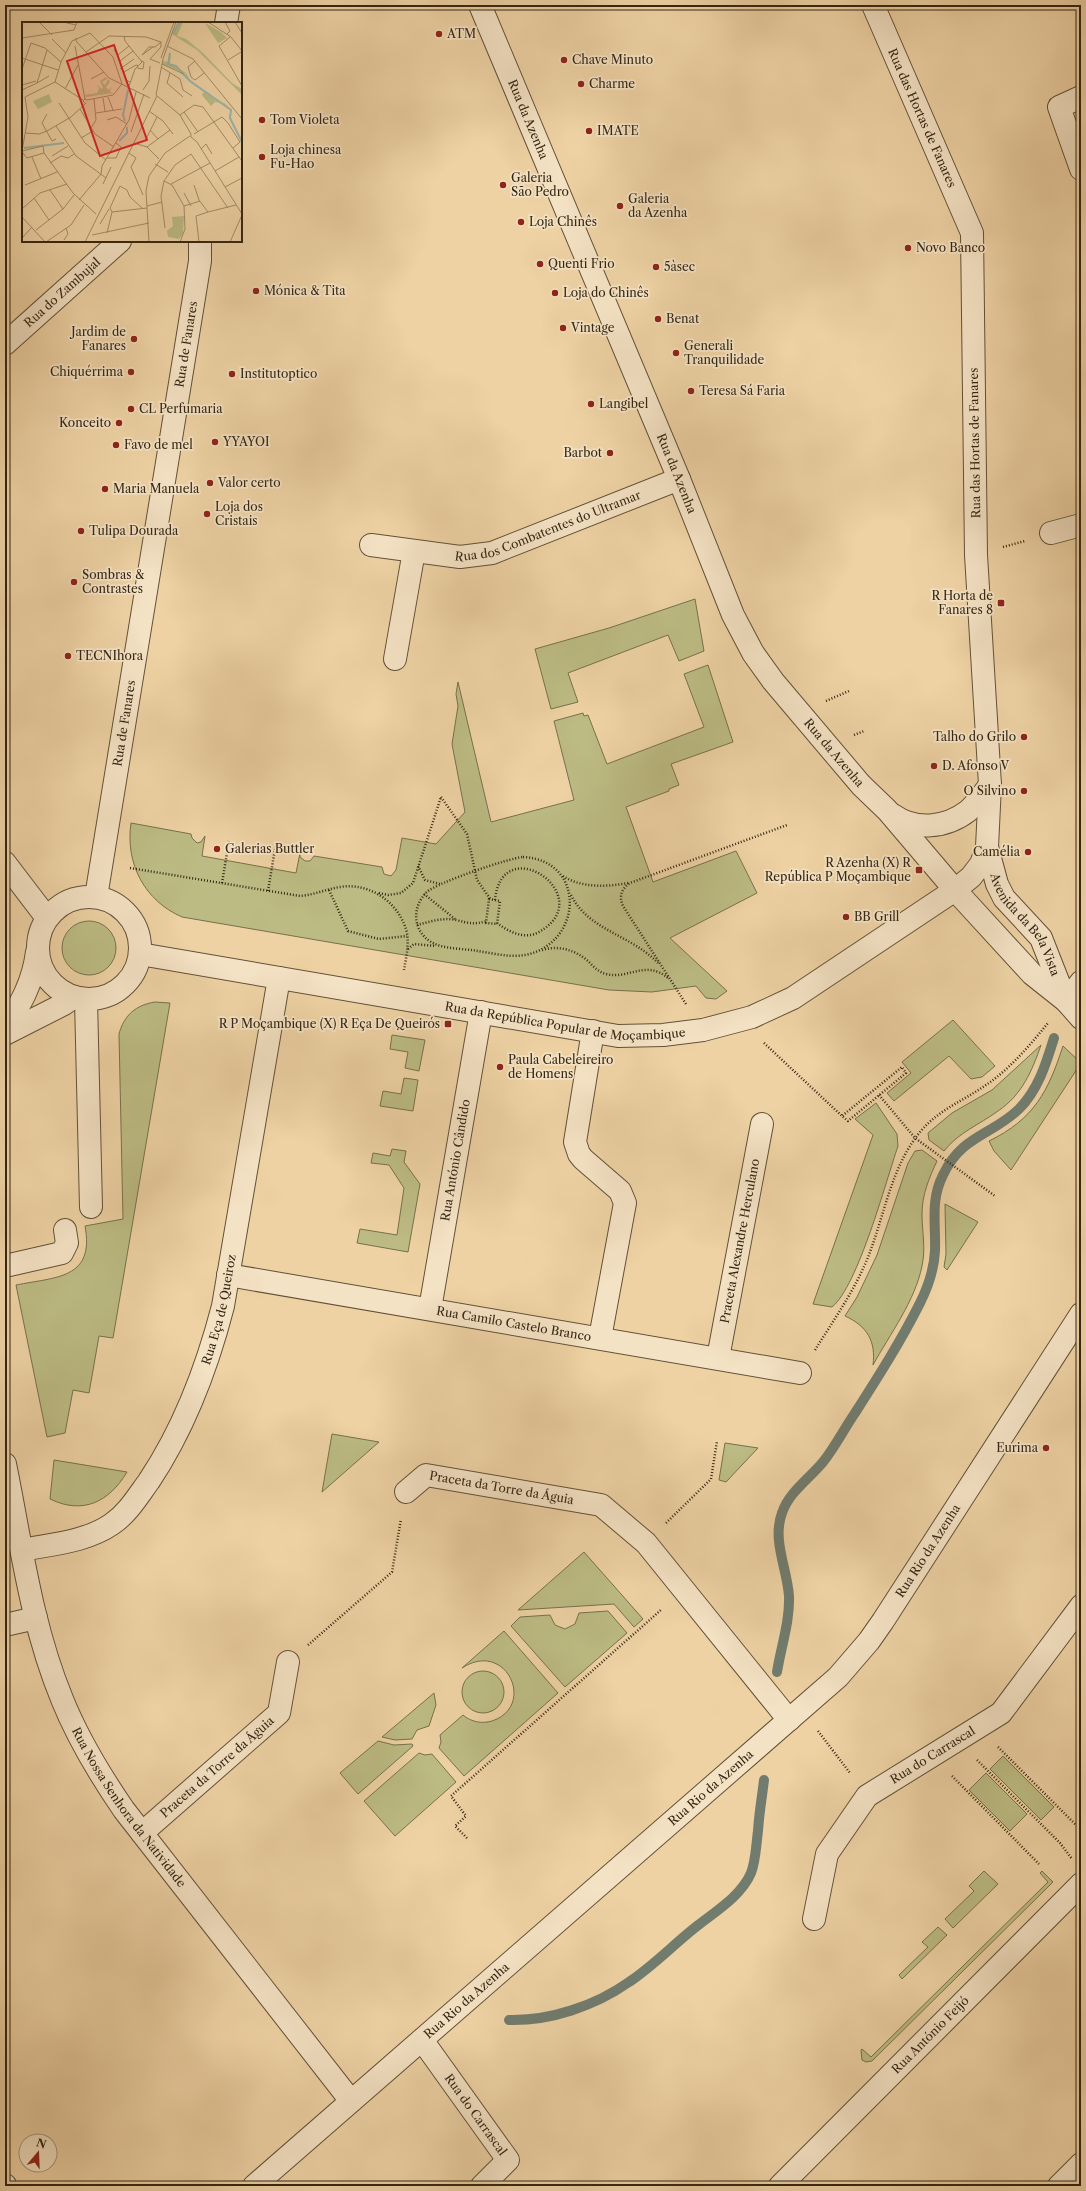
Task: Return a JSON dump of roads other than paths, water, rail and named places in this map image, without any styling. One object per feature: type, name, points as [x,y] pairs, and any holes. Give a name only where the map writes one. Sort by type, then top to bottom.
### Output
[{"type":"street","points":[[226,22],[229,5]]},
{"type":"street","name":"Rua da Azenha","points":[[480,5],[679,479],[733,615],[753,653],[773,681],[861,785],[887,810],[955,890]]},
{"type":"street","name":"Rua das Hortas de Fanares","points":[[873,5],[972,233],[976,555],[990,785],[987,847],[978,868],[971,877],[955,890]]},
{"type":"street","points":[[1081,98],[1059,106],[1081,169]]},
{"type":"street","name":"Rua do Zambujal","points":[[5,344],[119,242]]},
{"type":"street","name":"Rua de Fanares","points":[[96,897],[200,261],[200,242]]},
{"type":"street","name":"Rua dos Combatentes do Ultramar","points":[[371,545],[460,557],[492,553],[679,479]]},
{"type":"street","points":[[1051,533],[1081,524]]},
{"type":"street","points":[[394,659],[414,551]]},
{"type":"street","points":[[887,810],[899,819],[912,824],[928,826],[943,824],[967,811],[990,785]]},
{"type":"street","name":"Avenida da Bela Vista","points":[[987,847],[997,884],[1004,898],[1041,938],[1066,1001]]},
{"type":"street","points":[[5,863],[47,918]]},
{"type":"street","name":"Avenida da Bela Vista","points":[[955,890],[1032,974],[1066,1001],[1081,1018]]},
{"type":"street","name":"Rua da República Popular de Moçambique","points":[[140,954],[618,1036],[664,1036],[703,1030],[740,1020],[793,998],[955,890]]},
{"type":"street","points":[[5,1029],[22,1002],[35,973],[38,939],[47,918],[54,910],[74,899],[96,897],[115,904],[130,917],[138,934],[140,954],[134,972],[122,988],[104,997],[80,998],[64,1004],[5,1034]]},
{"type":"street","points":[[38,949],[43,970],[48,979],[64,993],[80,998]]},
{"type":"street","name":"Rua Eça de Queiroz","points":[[22,1550],[82,1538],[98,1532],[112,1524],[136,1500],[160,1465],[177,1434],[198,1388],[212,1347],[228,1275],[279,978]]},
{"type":"street","points":[[1066,1001],[1081,982]]},
{"type":"street","points":[[80,998],[91,1206]]},
{"type":"street","name":"Rua António Cândido","points":[[430,1309],[481,1012]]},
{"type":"street","points":[[593,1032],[575,1142],[579,1154],[583,1159],[620,1191],[625,1203],[600,1338]]},
{"type":"street","name":"Praceta Alexandre Herculano","points":[[718,1358],[762,1124]]},
{"type":"street","points":[[5,1266],[62,1253],[67,1243],[65,1230]]},
{"type":"street","name":"Rua Camilo Castelo Branco","points":[[228,1275],[800,1373]]},
{"type":"street","name":"Rua Rio da Azenha","points":[[254,2186],[795,1715],[848,1666],[883,1622],[1081,1314]]},
{"type":"street","name":"Rua Nossa Senhora da Natividade","points":[[5,1464],[36,1618],[62,1699],[80,1738],[100,1775],[142,1833],[351,2101]]},
{"type":"street","name":"Praceta da Torre da Águia","points":[[406,1492],[426,1475],[601,1504],[646,1543],[684,1590],[795,1715]]},
{"type":"street","name":"Rua do Carrascal","points":[[814,1919],[827,1854],[867,1796],[1001,1713],[1081,1606]]},
{"type":"street","points":[[5,1625],[36,1618]]},
{"type":"street","name":"Praceta da Torre da Águia","points":[[142,1833],[280,1713],[288,1662]]},
{"type":"street","name":"Rua António Feijó","points":[[790,2183],[1079,1875]]},
{"type":"street","name":"Rua do Carrascal","points":[[422,2040],[508,2160],[482,2186]]},
{"type":"street","points":[[1059,2186],[1081,2164]]},
{"type":"waterway","points":[[777,1672],[787,1624],[789,1605],[788,1586],[779,1544],[779,1523],[785,1505],[794,1492],[818,1468],[832,1450],[889,1359],[926,1291],[935,1251],[934,1213],[936,1194],[943,1175],[959,1152],[968,1144],[1008,1118],[1026,1102],[1041,1076],[1054,1038]]},
{"type":"waterway","points":[[509,2020],[525,2020],[556,2015],[587,2005],[616,1991],[647,1969],[688,1933],[735,1896],[747,1881],[753,1868],[764,1780]]},
{"type":"place","name":"ATM","points":[[439,34]]},
{"type":"place","name":"Chave Minuto","points":[[564,60]]},
{"type":"place","name":"Charme","points":[[581,84]]},
{"type":"place","name":"Tom Violeta","points":[[262,120]]},
{"type":"place","name":"IMATE","points":[[589,131]]},
{"type":"place","name":"Loja chinesa Fu-Hao","points":[[262,157]]},
{"type":"place","name":"Galeria São Pedro","points":[[503,185]]},
{"type":"place","name":"Galeria da Azenha","points":[[620,206]]},
{"type":"place","name":"Loja Chinês","points":[[521,222]]},
{"type":"place","name":"Novo Banco","points":[[908,248]]},
{"type":"place","name":"Quenti Frio","points":[[540,264]]},
{"type":"place","name":"5àsec","points":[[656,267]]},
{"type":"place","name":"Mónica & Tita","points":[[256,291]]},
{"type":"place","name":"Loja do Chinês","points":[[555,293]]},
{"type":"place","name":"Benat","points":[[658,319]]},
{"type":"place","name":"Vintage","points":[[563,328]]},
{"type":"place","name":"Jardim de Fanares","points":[[134,339]]},
{"type":"place","name":"Generali Tranquilidade","points":[[676,353]]},
{"type":"place","name":"Chiquérrima","points":[[131,372]]},
{"type":"place","name":"Institutoptico","points":[[232,374]]},
{"type":"place","name":"Teresa Sá Faria","points":[[691,391]]},
{"type":"place","name":"Langibel","points":[[591,404]]},
{"type":"place","name":"CL Perfumaria","points":[[131,409]]},
{"type":"place","name":"Konceito","points":[[119,423]]},
{"type":"place","name":"YYAYOI","points":[[215,442]]},
{"type":"place","name":"Favo de mel","points":[[116,445]]},
{"type":"place","name":"Barbot","points":[[610,453]]},
{"type":"place","name":"Valor certo","points":[[210,483]]},
{"type":"place","name":"Maria Manuela","points":[[105,489]]},
{"type":"place","name":"Loja dos Cristais","points":[[207,514]]},
{"type":"place","name":"Tulipa Dourada","points":[[81,531]]},
{"type":"place","name":"Sombras & Contrastes","points":[[74,582]]},
{"type":"place","name":"R Horta de Fanares 8","points":[[1001,603]]},
{"type":"place","name":"TECNIhora","points":[[68,656]]},
{"type":"place","name":"Talho do Grilo","points":[[1024,737]]},
{"type":"place","name":"D. Afonso V","points":[[934,766]]},
{"type":"place","name":"O Silvino","points":[[1024,791]]},
{"type":"place","name":"Galerias Buttler","points":[[217,849]]},
{"type":"place","name":"Camélia","points":[[1028,852]]},
{"type":"place","name":"R Azenha (X) R República P Moçambique","points":[[919,870]]},
{"type":"place","name":"BB Grill","points":[[846,917]]},
{"type":"place","name":"R P Moçambique (X) R Eça De Queirós","points":[[448,1024]]},
{"type":"place","name":"Paula Cabeleireiro de Homens","points":[[500,1067]]},
{"type":"place","name":"Eurima","points":[[1046,1448]]}]
